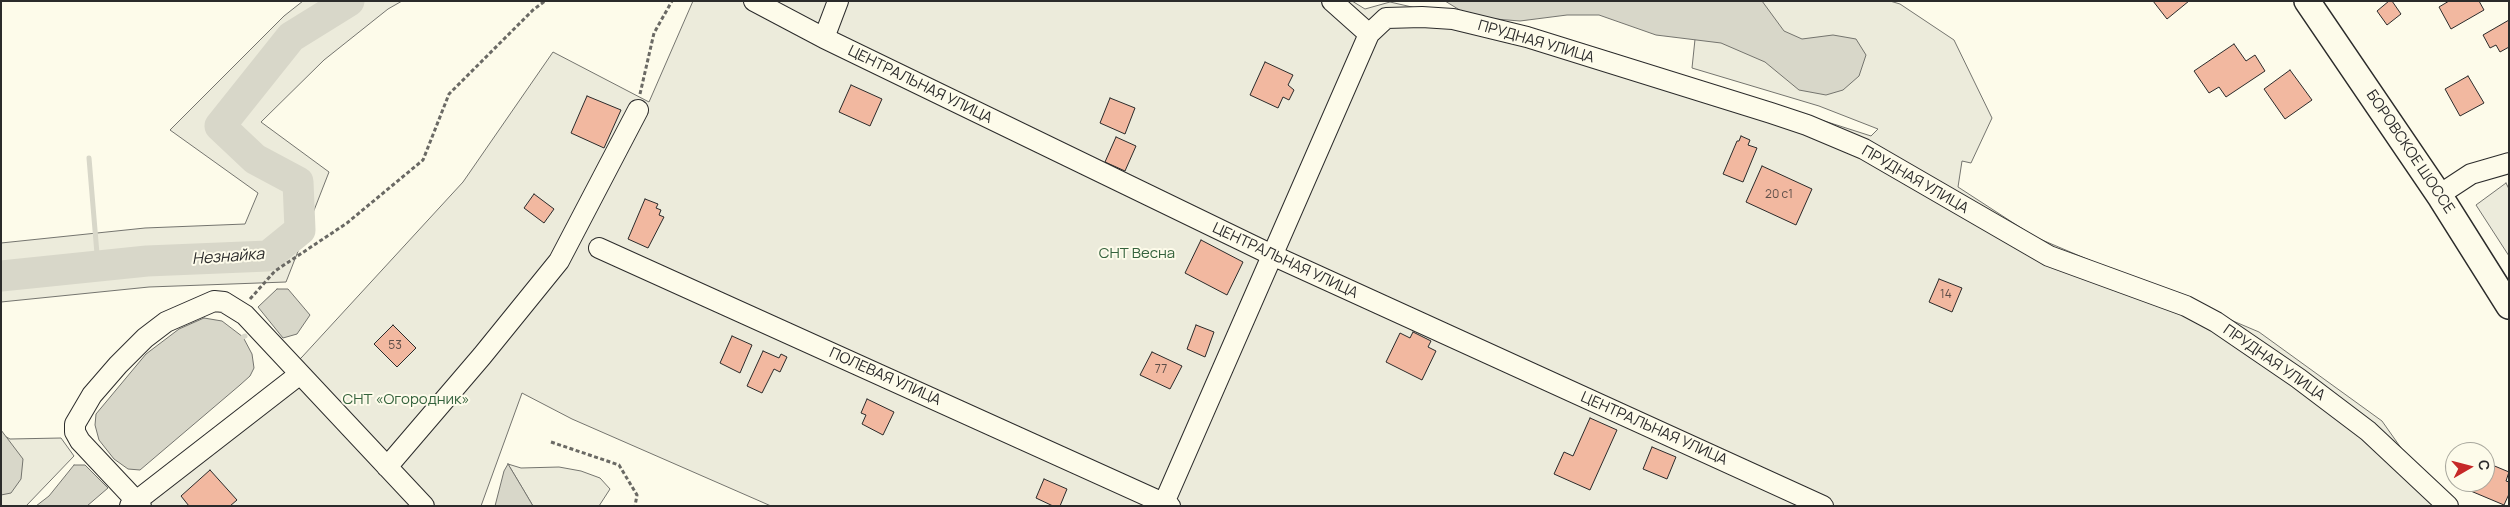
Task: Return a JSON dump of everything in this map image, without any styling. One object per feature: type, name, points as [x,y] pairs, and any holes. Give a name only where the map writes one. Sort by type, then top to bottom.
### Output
[{"type":"main road","name":"БОРОВСКОЕ ШОССЕ","points":[[2307,1],[2439,195],[2509,306]]},
{"type":"street","name":"ЦЕНТРАЛЬНАЯ УЛИЦА","points":[[754,1],[824,38],[1272,255],[1823,506]]},
{"type":"street","points":[[824,38],[838,1]]},
{"type":"street","points":[[1167,504],[1272,255],[1369,34],[1332,1]]},
{"type":"street","name":"ПРУДНАЯ УЛИЦА","points":[[1369,34],[1386,18],[1453,19],[1527,37],[1771,113],[1807,125],[1864,149],[2049,256],[2186,306],[2216,322],[2298,378],[2368,431],[2448,506]]},
{"type":"street","points":[[387,467],[559,262],[638,110]]},
{"type":"street","points":[[2439,195],[2476,172],[2509,163]]},
{"type":"street","name":"ПОЛЕВАЯ УЛИЦА","points":[[600,248],[1167,504]]},
{"type":"street","points":[[300,374],[136,504],[75,432],[75,424],[80,413],[118,365],[145,338],[166,322],[214,301],[224,302],[240,311],[300,374],[424,506]]},
{"type":"path","points":[[240,311],[275,271],[347,223],[423,160],[449,94],[533,10],[545,1]]},
{"type":"path","points":[[638,110],[654,33],[672,1]]},
{"type":"path","points":[[551,442],[619,465],[637,495],[635,506]]},
{"type":"green space","points":[[303,1],[402,1],[388,9],[324,60],[261,122],[329,172],[286,282],[149,287],[1,302],[1,243],[145,228],[245,224],[258,193],[170,130],[284,16]]},
{"type":"green space","name":"СНТ Весна","points":[[693,1],[1352,1],[1365,9],[1390,2],[1609,52],[1871,136],[1878,129],[1819,106],[1692,68],[1699,1],[1890,1],[1900,4],[1954,40],[1992,118],[1971,163],[1962,161],[1958,187],[2035,237],[2259,332],[2382,421],[2442,506],[771,506],[572,419],[522,393],[481,506],[145,506],[160,494],[302,357],[463,182],[553,52],[649,102]]},
{"type":"green space","points":[[2506,183],[2509,189],[2509,256],[2476,205]]},
{"type":"green space","points":[[1,434],[10,439],[61,438],[74,456],[26,506],[1,506]]},
{"type":"green space","points":[[508,464],[521,468],[559,467],[581,471],[600,478],[610,489],[599,506],[533,506]]},
{"type":"shaded area","points":[[1445,1],[1762,1],[1784,31],[1802,39],[1833,35],[1856,39],[1866,55],[1859,76],[1843,90],[1826,95],[1799,90],[1765,62],[1721,43],[1656,35],[1599,15],[1567,15],[1520,21],[1471,17]]},
{"type":"shaded area","points":[[277,289],[288,289],[310,315],[297,334],[283,338],[258,307]]},
{"type":"shaded area","points":[[204,318],[222,321],[243,337],[252,354],[254,368],[250,376],[140,470],[128,469],[114,459],[99,440],[95,425],[96,414],[146,354],[179,329]]},
{"type":"shaded area","points":[[1,430],[23,459],[21,479],[11,493],[1,495]]},
{"type":"shaded area","points":[[508,464],[533,506],[495,506],[504,471]]},
{"type":"shaded area","points":[[74,465],[85,465],[108,488],[87,506],[36,506],[49,496]]},
{"type":"building","points":[[2153,1],[2189,1],[2167,19]]},
{"type":"building","points":[[2389,1],[2392,1],[2401,14],[2387,25],[2377,11]]},
{"type":"building","points":[[2449,1],[2479,1],[2484,10],[2451,29],[2439,7]]},
{"type":"building","points":[[2509,20],[2509,47],[2500,52],[2496,45],[2490,48],[2483,35]]},
{"type":"building","points":[[2234,44],[2246,61],[2255,55],[2265,71],[2226,97],[2219,87],[2209,93],[2194,71]]},
{"type":"building","points":[[1265,62],[1293,75],[1288,85],[1294,90],[1289,100],[1283,97],[1278,108],[1250,95]]},
{"type":"building","points":[[2290,70],[2312,100],[2285,119],[2264,89]]},
{"type":"building","points":[[2468,76],[2484,103],[2460,116],[2445,89]]},
{"type":"building","points":[[851,85],[882,99],[870,126],[839,112]]},
{"type":"building","points":[[587,96],[621,110],[604,148],[571,133]]},
{"type":"building","points":[[1110,98],[1135,108],[1125,134],[1100,123]]},
{"type":"building","points":[[1741,136],[1750,140],[1748,145],[1757,148],[1743,182],[1723,174]]},
{"type":"building","points":[[1116,137],[1136,146],[1125,171],[1105,162]]},
{"type":"building","points":[[1762,166],[1812,189],[1796,225],[1746,202]]},
{"type":"building","points":[[534,194],[554,209],[544,223],[524,208]]},
{"type":"building","points":[[645,199],[658,204],[656,208],[661,210],[659,215],[664,217],[648,248],[628,239]]},
{"type":"building","points":[[1201,240],[1243,262],[1227,295],[1185,273]]},
{"type":"building","points":[[1939,279],[1962,288],[1952,312],[1929,302]]},
{"type":"building","points":[[393,325],[416,348],[397,367],[374,344]]},
{"type":"building","points":[[1196,325],[1214,332],[1205,357],[1187,349]]},
{"type":"building","points":[[1413,332],[1431,341],[1428,347],[1436,351],[1422,380],[1386,362],[1400,333],[1410,338]]},
{"type":"building","points":[[732,336],[752,345],[740,373],[720,363]]},
{"type":"building","points":[[763,351],[779,358],[781,354],[787,357],[780,372],[774,369],[762,393],[747,386]]},
{"type":"building","points":[[1152,352],[1182,366],[1170,389],[1140,375]]},
{"type":"building","points":[[867,399],[894,412],[883,435],[862,424],[866,415],[861,413]]},
{"type":"building","points":[[1590,418],[1617,430],[1590,490],[1554,474],[1564,452],[1573,456]]},
{"type":"building","points":[[1652,447],[1676,457],[1667,479],[1643,469]]},
{"type":"building","points":[[2495,466],[2509,472],[2506,481],[2509,482],[2509,494],[2504,505],[2473,492],[2495,492]]},
{"type":"building","points":[[210,470],[237,500],[230,506],[189,506],[181,496]]},
{"type":"building","points":[[1044,479],[1067,489],[1060,506],[1053,506],[1036,498]]},
{"type":"waterway","name":"Незнайка","points":[[1,276],[147,261],[268,256],[300,230],[298,182],[255,159],[220,126],[291,37],[349,1]]},
{"type":"waterway","points":[[89,158],[98,266]]},
{"type":"park label","name":"СНТ «Огородник»","points":[[406,400]]}]
